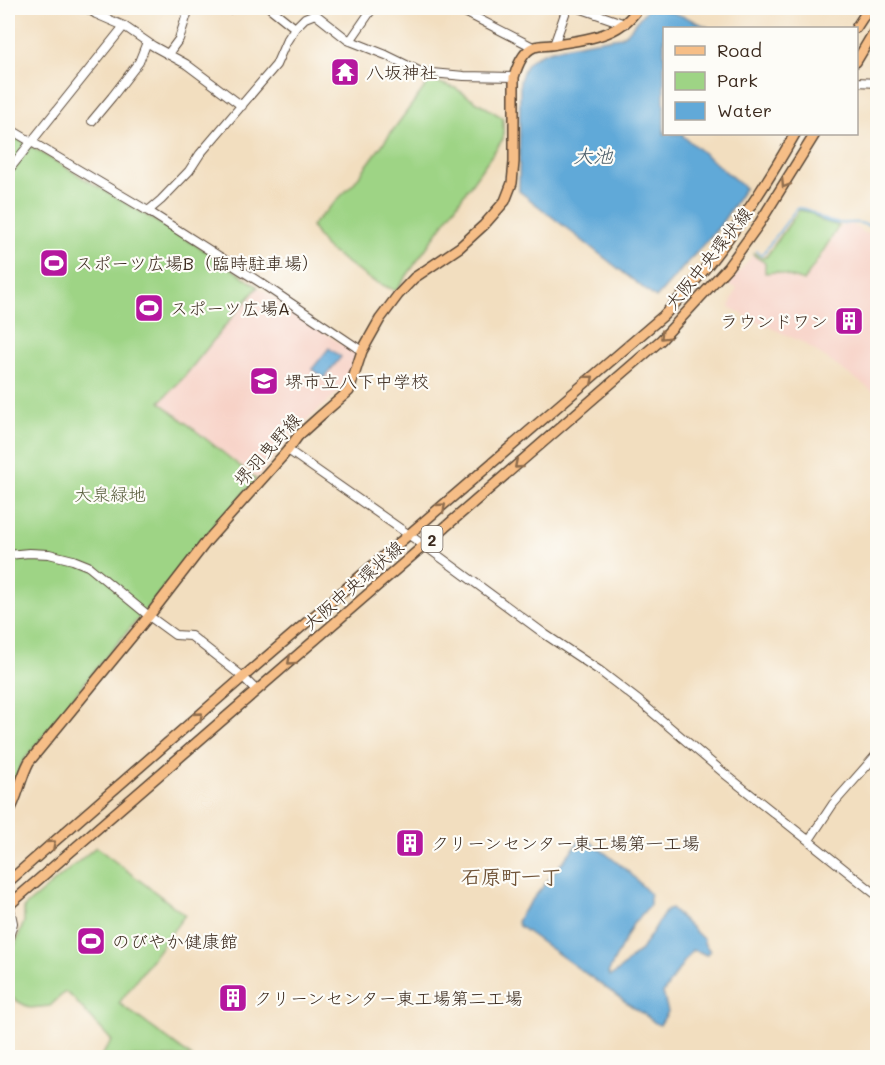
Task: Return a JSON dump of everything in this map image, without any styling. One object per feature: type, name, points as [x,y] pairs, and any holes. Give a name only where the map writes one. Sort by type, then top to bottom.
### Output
[{"type":"main road","points":[[514,77],[521,61],[533,47],[554,45],[615,30],[625,24],[639,8]]},
{"type":"main road","points":[[857,27],[869,8]]},
{"type":"main road","points":[[858,59],[878,26]]},
{"type":"main road","name":"堺羽曳野線","points":[[8,814],[29,762],[149,616],[207,541],[298,436],[349,392],[362,351],[380,319],[398,295],[414,278],[460,247],[505,201],[512,183],[514,162],[514,77]]},
{"type":"main road","name":"大阪中央環状線","points":[[8,882],[663,316],[700,275],[732,233],[773,172],[794,135]]},
{"type":"main road","name":"大阪中央環状線","points":[[8,905],[661,340],[728,267],[759,224],[814,135]]},
{"type":"street","points":[[87,8],[124,26],[147,42],[186,63],[242,106]]},
{"type":"street","points":[[168,54],[179,39],[189,8]]},
{"type":"street","points":[[224,8],[228,10],[230,8]]},
{"type":"street","points":[[270,8],[295,28]]},
{"type":"street","points":[[350,41],[372,8]]},
{"type":"street","points":[[457,8],[533,47]]},
{"type":"street","points":[[554,45],[567,8]]},
{"type":"street","points":[[579,8],[625,24]]},
{"type":"street","points":[[148,212],[189,171],[200,154],[276,65],[295,28],[305,18],[315,14],[350,41],[421,72],[514,77]]},
{"type":"street","points":[[8,171],[124,26]]},
{"type":"street","points":[[93,118],[139,62],[147,42]]},
{"type":"street","points":[[858,82],[878,83]]},
{"type":"street","points":[[8,128],[261,283],[362,351]]},
{"type":"street","points":[[288,450],[410,535],[546,635],[600,671],[878,896]]},
{"type":"street","points":[[8,555],[49,554],[88,566],[175,635],[191,636],[256,690]]},
{"type":"street","points":[[809,840],[833,804],[878,753]]},
{"type":"street","points":[[8,905],[14,923],[8,941]]},
{"type":"shaded area","points":[[842,225],[853,225],[866,234],[877,235],[877,394],[804,343],[729,307],[737,288],[728,285],[753,255],[765,263],[765,274],[775,273],[804,283]]},
{"type":"shaded area","name":"堺市立八下中学校","points":[[258,287],[356,354],[346,385],[293,433],[257,478],[160,402],[184,377]]},
{"type":"green space","points":[[430,80],[455,88],[503,118],[503,139],[396,291],[371,280],[325,247],[311,226],[354,183]]},
{"type":"green space","name":"大泉緑地","points":[[8,133],[206,251],[258,287],[184,377],[160,402],[256,479],[94,671],[21,764],[8,799]]},
{"type":"green space","points":[[799,210],[810,212],[822,221],[839,226],[804,281],[776,272],[765,273],[765,263],[753,255],[754,253],[762,258],[766,257]]},
{"type":"green space","name":"のびやか健康館","points":[[96,847],[185,915],[119,1003],[192,1057],[100,1057],[112,1041],[65,992],[50,1006],[30,1008],[8,996],[8,963],[24,922],[24,907]]},
{"type":"water","name":"大池","points":[[648,8],[679,15],[707,27],[663,27],[663,135],[683,135],[745,188],[719,227],[656,298],[519,191],[520,82],[526,65],[537,56],[547,52],[572,45],[620,37],[627,33]]},
{"type":"water","points":[[329,348],[341,357],[324,378],[312,369]]},
{"type":"water","points":[[585,837],[629,872],[650,894],[650,905],[633,924],[608,973],[610,976],[641,950],[665,912],[671,908],[704,940],[710,951],[706,955],[692,950],[663,993],[668,1012],[660,1025],[519,926],[517,922],[580,840]]},
{"type":"waterway","points":[[756,251],[762,255],[797,208],[808,210],[834,223],[859,223],[878,228]]},
{"type":"place","name":"八坂神社","points":[[345,72]]},
{"type":"place","name":"スポーツ広場B（臨時駐車場）","points":[[54,263]]},
{"type":"place","name":"スポーツ広場A","points":[[149,308]]},
{"type":"place","name":"ラウンドワン","points":[[849,321]]},
{"type":"place","name":"堺市立八下中学校","points":[[264,381]]},
{"type":"place","name":"クリーンセンター東工場第一工場","points":[[410,843]]},
{"type":"place","name":"のびやか健康館","points":[[91,941]]},
{"type":"place","name":"クリーンセンター東工場第二工場","points":[[233,998]]},
{"type":"district","name":"石原町一丁","points":[[511,876]]}]
